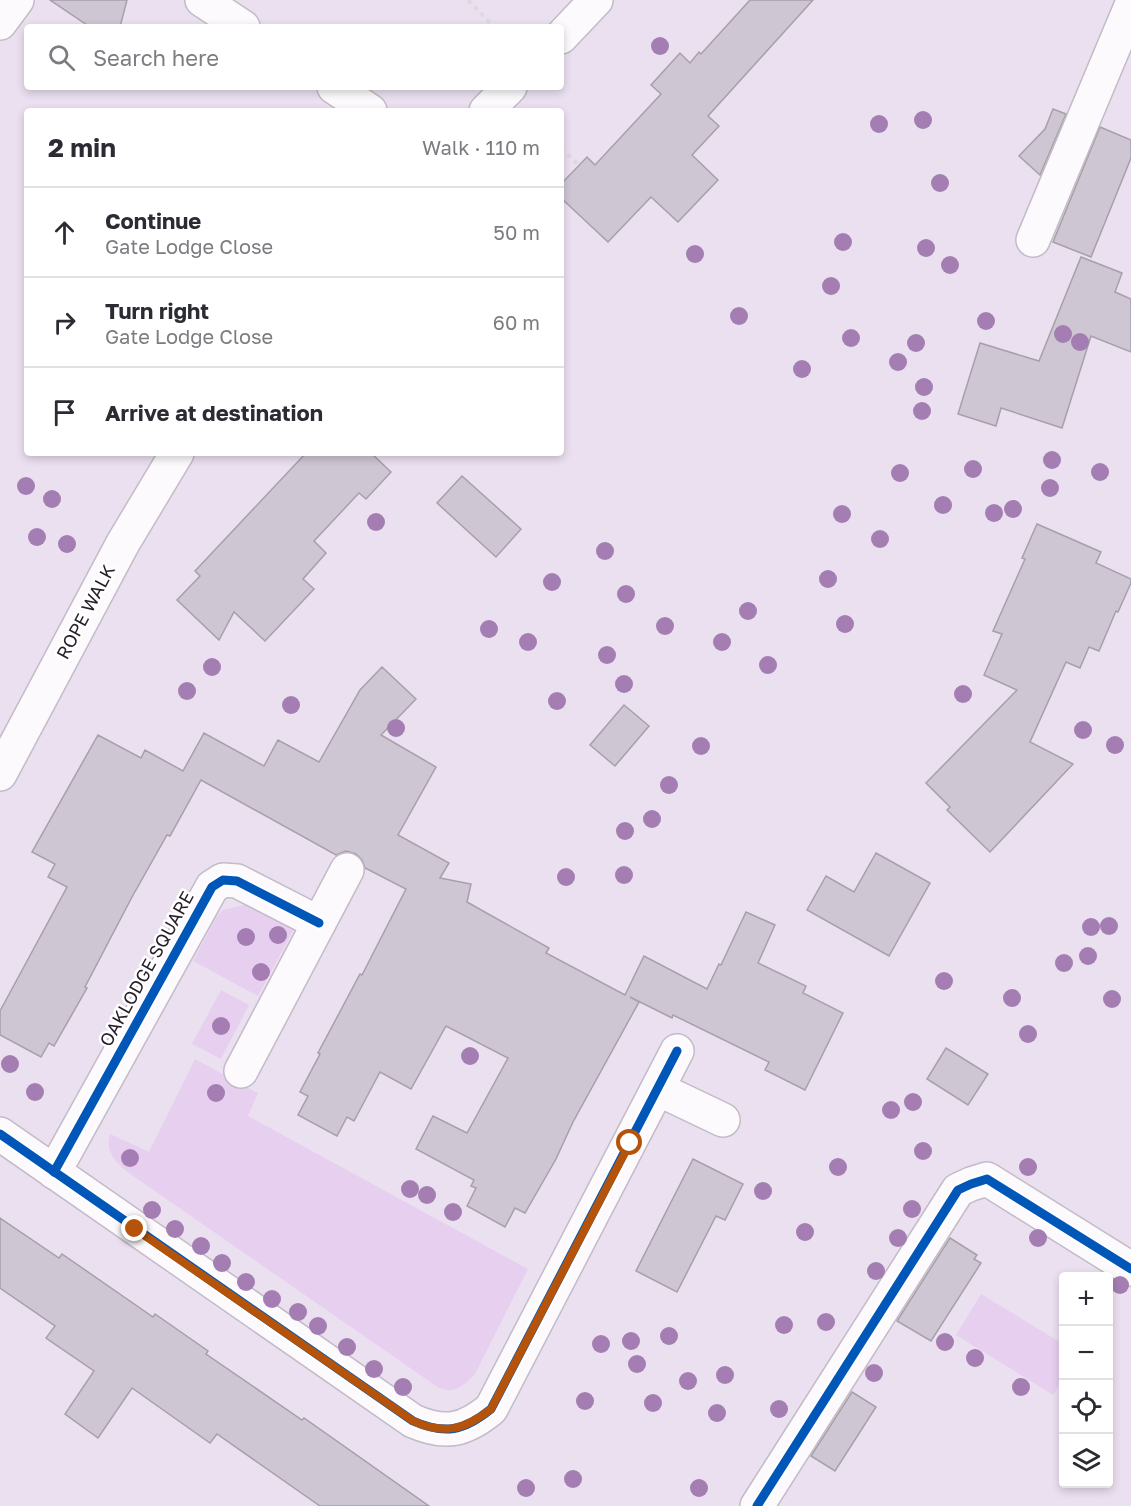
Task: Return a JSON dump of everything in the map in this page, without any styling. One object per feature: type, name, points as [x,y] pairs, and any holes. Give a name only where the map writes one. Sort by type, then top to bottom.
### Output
[{"type":"street","points":[[0,23],[17,0]]},
{"type":"street","points":[[202,0],[238,24]]},
{"type":"street","points":[[564,34],[596,0]]},
{"type":"street","points":[[1033,240],[1131,6]]},
{"type":"street","points":[[338,90],[366,108]]},
{"type":"street","points":[[489,108],[507,90]]},
{"type":"street","name":"ROPE WALK","points":[[0,774],[123,543],[175,456]]},
{"type":"street","points":[[241,1071],[347,870]]},
{"type":"street","name":"OAKLODGE SQUARE","points":[[54,1172],[212,887],[223,880],[237,881],[319,923]]},
{"type":"street","points":[[0,1134],[413,1421],[427,1427],[446,1430],[476,1421],[491,1409],[677,1051]]},
{"type":"street","points":[[658,1089],[723,1120]]},
{"type":"street","points":[[757,1506],[958,1190],[987,1179],[1131,1269]]},
{"type":"path","points":[[468,0],[489,24]]},
{"type":"path","points":[[564,151],[579,165]]},
{"type":"shaded area","points":[[244,905],[251,906],[294,929],[258,996],[193,961],[217,916],[223,910]]},
{"type":"shaded area","points":[[221,990],[249,1005],[221,1059],[192,1044]]},
{"type":"shaded area","points":[[195,1059],[258,1093],[248,1116],[528,1269],[475,1374],[466,1383],[452,1390],[436,1386],[126,1171],[114,1159],[109,1145],[110,1134],[149,1152]]},
{"type":"shaded area","points":[[981,1294],[1059,1342],[1059,1385],[1053,1395],[956,1335]]},
{"type":"building","points":[[50,0],[127,0],[121,24],[86,24]]},
{"type":"building","points":[[750,0],[813,0],[708,116],[719,126],[692,155],[718,180],[678,222],[651,197],[608,242],[564,201],[564,181],[587,157],[595,165],[661,94],[651,85],[680,53],[690,63],[699,52],[701,54]]},
{"type":"building","points":[[1053,109],[1066,114],[1040,175],[1019,156],[1045,129]]},
{"type":"building","points":[[1100,127],[1131,140],[1131,158],[1091,257],[1053,242]]},
{"type":"building","points":[[1081,257],[1122,273],[1115,292],[1131,299],[1131,352],[1091,336],[1062,428],[1001,408],[996,426],[958,414],[980,343],[1039,361]]},
{"type":"building","points":[[303,456],[374,456],[391,472],[366,499],[359,493],[314,541],[326,553],[303,579],[314,589],[265,641],[234,612],[219,640],[177,600],[200,576],[195,571]]},
{"type":"building","points":[[462,476],[521,529],[496,557],[437,503]]},
{"type":"building","points":[[1037,524],[1101,552],[1096,563],[1131,579],[1131,583],[1099,651],[1089,647],[1080,668],[1066,662],[1030,742],[1073,764],[990,852],[947,810],[950,807],[926,783],[1017,690],[984,675],[1002,634],[993,631],[1025,559],[1022,558]]},
{"type":"building","points":[[382,667],[416,699],[381,735],[436,767],[398,835],[449,863],[440,878],[471,884],[467,902],[549,948],[546,953],[625,995],[644,956],[707,989],[746,912],[775,925],[758,963],[806,986],[803,993],[843,1013],[805,1090],[765,1070],[769,1062],[673,1015],[672,1018],[630,997],[639,1002],[573,1122],[556,1159],[525,1213],[515,1208],[505,1227],[467,1206],[476,1188],[471,1186],[474,1180],[416,1149],[433,1116],[467,1133],[508,1058],[446,1026],[411,1089],[380,1072],[354,1121],[347,1117],[337,1136],[298,1115],[308,1096],[300,1092],[320,1054],[318,1053],[360,974],[362,975],[406,889],[365,868],[362,860],[356,854],[346,851],[336,855],[201,780],[132,897],[85,987],[87,988],[54,1046],[49,1043],[41,1057],[0,1035],[0,1011],[67,887],[48,877],[55,864],[32,852],[98,735],[141,758],[145,750],[183,771],[204,733],[264,766],[278,740],[319,762],[360,690]]},
{"type":"building","points":[[624,705],[649,726],[615,766],[590,745]]},
{"type":"building","points":[[876,853],[930,883],[889,956],[807,910],[826,876],[854,892]]},
{"type":"building","points":[[946,1048],[988,1074],[968,1105],[927,1079]]},
{"type":"building","points":[[693,1159],[743,1184],[725,1220],[716,1216],[677,1292],[636,1271]]},
{"type":"building","points":[[0,1218],[59,1258],[62,1254],[153,1317],[155,1314],[208,1351],[206,1354],[302,1420],[304,1418],[429,1506],[320,1506],[217,1434],[210,1443],[132,1388],[98,1438],[65,1414],[94,1371],[46,1338],[55,1326],[0,1288]]},
{"type":"building","points":[[950,1238],[977,1255],[974,1259],[981,1263],[931,1341],[897,1321]]},
{"type":"building","points":[[852,1392],[876,1407],[835,1471],[811,1456]]},
{"type":"cycle path","points":[[54,1172],[212,887],[223,880],[237,881],[319,923]]},
{"type":"cycle path","points":[[0,1134],[413,1421],[435,1428],[454,1428],[472,1422],[491,1409],[677,1051]]},
{"type":"cycle path","points":[[757,1506],[958,1190],[987,1179],[1131,1269]]},
{"type":"route","points":[[135,1229],[413,1421],[427,1427],[446,1430],[476,1421],[491,1409],[630,1143]]}]
